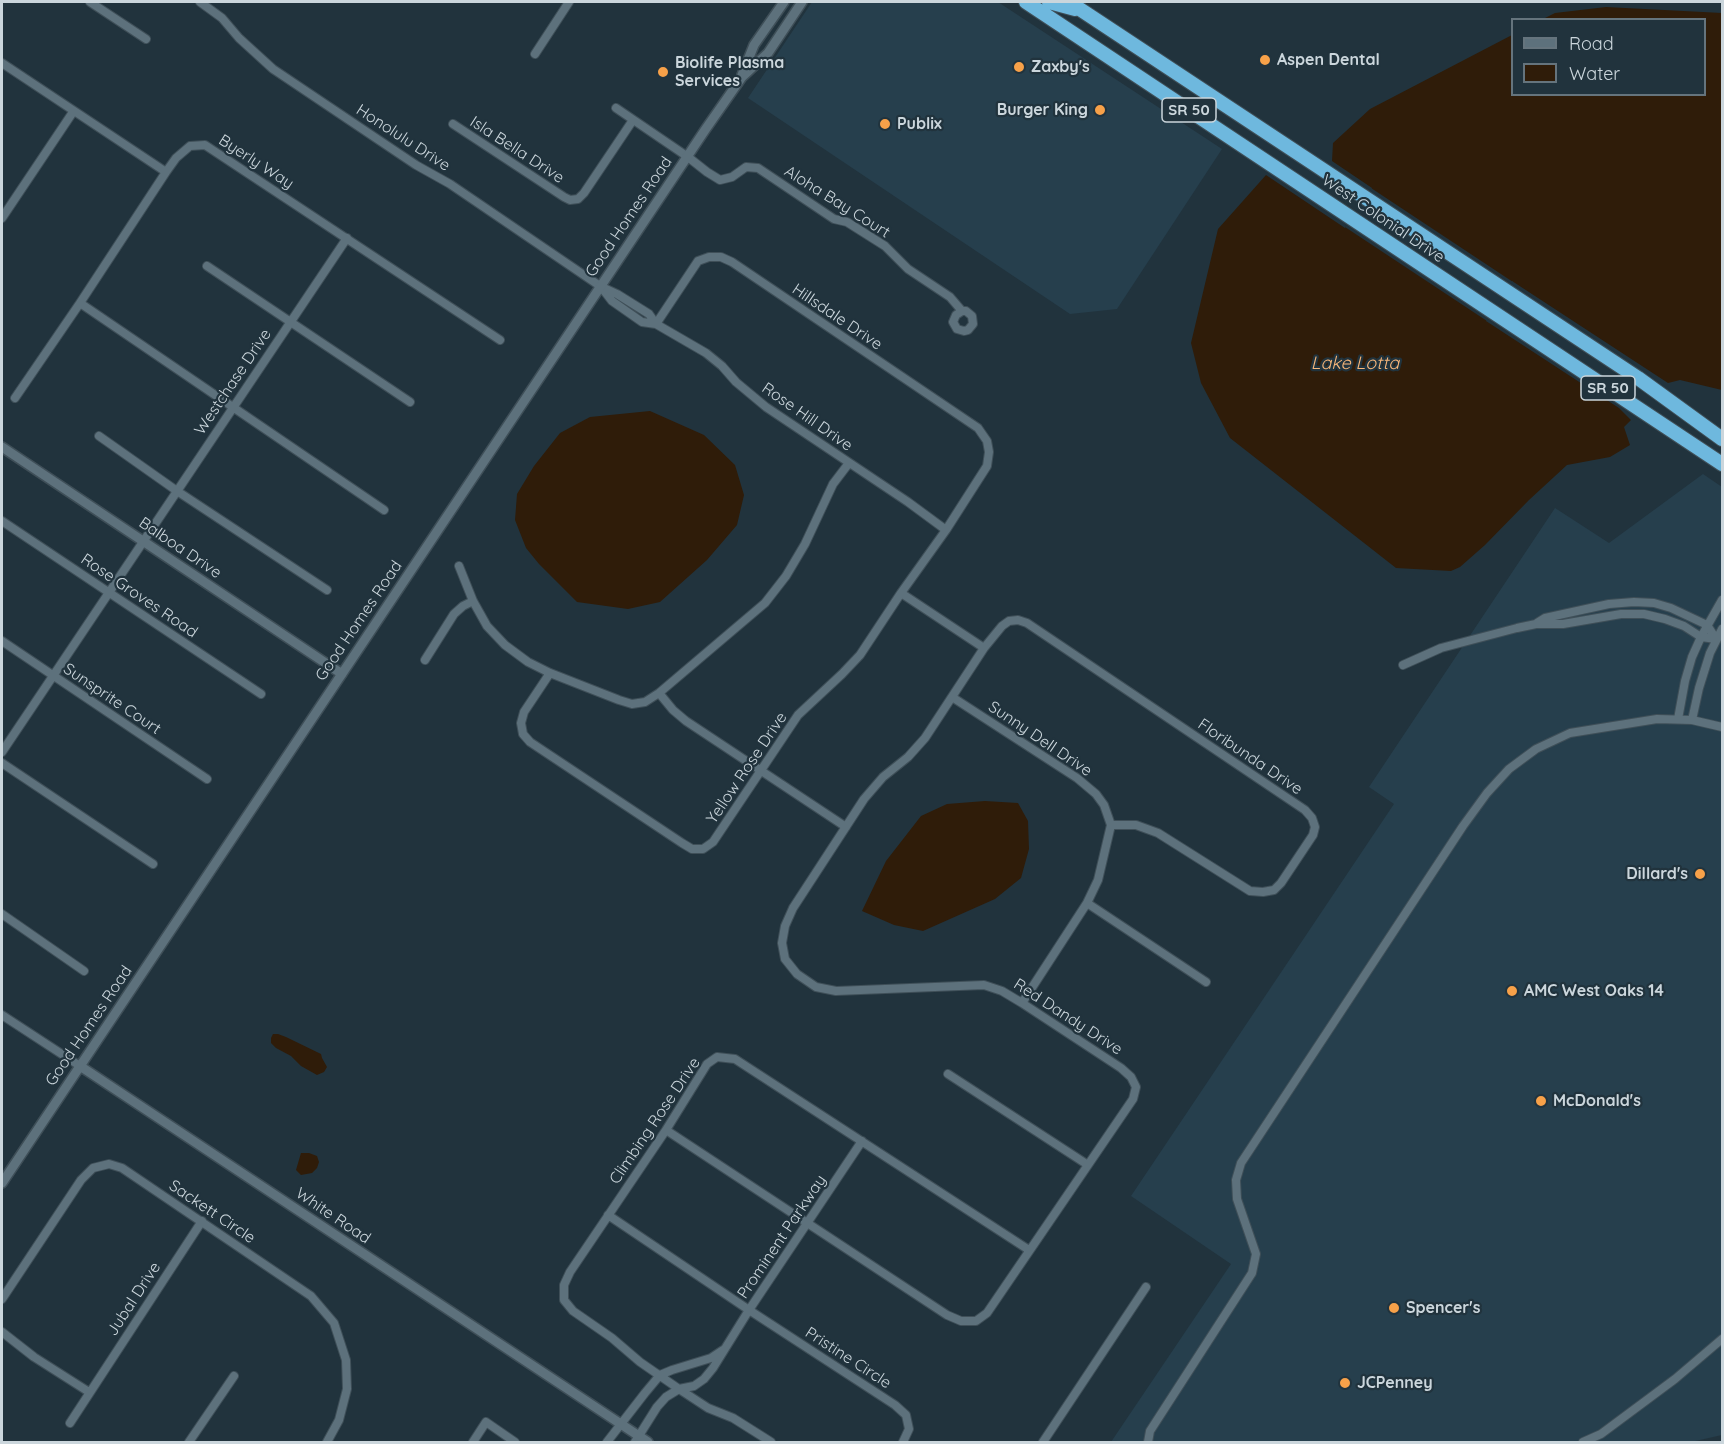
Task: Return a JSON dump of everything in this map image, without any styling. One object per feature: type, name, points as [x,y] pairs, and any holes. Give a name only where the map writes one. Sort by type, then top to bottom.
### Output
[{"type":"highway","name":"West Colonial Drive","points":[[1026,2],[1722,464]]},
{"type":"highway","points":[[1049,2],[1083,11]]},
{"type":"highway","name":"West Colonial Drive","points":[[1068,2],[1638,378],[1722,439]]},
{"type":"highway","points":[[1263,159],[1276,139]]},
{"type":"highway","points":[[1275,167],[1289,147]]},
{"type":"street","points":[[90,2],[146,39]]},
{"type":"street","name":"Honolulu Drive","points":[[200,2],[222,18],[255,54],[273,69],[416,165],[450,184],[600,286]]},
{"type":"street","points":[[535,54],[569,2]]},
{"type":"street","name":"Good Homes Road","points":[[742,77],[754,45],[784,2]]},
{"type":"street","name":"Good Homes Road","points":[[2,1183],[687,157],[742,77],[768,53],[802,2]]},
{"type":"street","points":[[2,63],[166,172]]},
{"type":"street","points":[[616,108],[687,157]]},
{"type":"street","points":[[2,218],[73,112]]},
{"type":"street","name":"Isla Bella Drive","points":[[453,124],[570,200],[584,194],[633,120]]},
{"type":"street","name":"Byerly Way","points":[[15,398],[166,172],[176,158],[190,146],[205,145],[500,340]]},
{"type":"street","name":"Aloha Bay Court","points":[[687,157],[720,180],[732,177],[746,167],[758,168],[834,219],[847,222],[885,246],[908,269],[950,297],[962,311]]},
{"type":"street","name":"Westchase Drive","points":[[2,752],[347,238]]},
{"type":"street","name":"Hillsdale Drive","points":[[656,324],[698,261],[721,256],[732,261],[978,428],[987,441],[989,452],[987,466],[982,474]]},
{"type":"street","points":[[207,266],[410,402]]},
{"type":"street","name":"Rose Hill Drive","points":[[600,286],[612,301],[642,322],[656,324],[706,353],[766,407],[946,530]]},
{"type":"street","points":[[80,303],[384,510]]},
{"type":"street","points":[[99,436],[177,491],[327,590]]},
{"type":"street","name":"Balboa Drive","points":[[2,447],[342,674]]},
{"type":"street","points":[[459,566],[473,601],[488,626],[505,645],[528,662],[619,700],[632,704],[645,702],[659,693],[765,603],[786,576],[805,544],[833,484],[849,463]]},
{"type":"street","name":"Yellow Rose Drive","points":[[550,673],[524,712],[521,723],[523,734],[530,742],[693,849],[703,849],[713,842],[798,715],[861,655],[982,474]]},
{"type":"street","name":"Rose Groves Road","points":[[2,520],[261,694]]},
{"type":"street","points":[[901,593],[984,648]]},
{"type":"street","points":[[1678,719],[1685,681],[1701,637],[1722,600]]},
{"type":"street","points":[[426,660],[454,614],[473,601]]},
{"type":"street","points":[[1536,624],[1545,618],[1609,604],[1654,603],[1671,608],[1707,626],[1716,639]]},
{"type":"street","points":[[1402,665],[1441,648],[1536,624],[1563,624],[1621,614],[1644,614],[1665,619],[1684,626],[1701,637],[1716,639]]},
{"type":"street","name":"Floribunda Drive","points":[[984,648],[1009,621],[1018,620],[1027,623],[1305,810],[1315,827],[1313,835],[1281,883],[1274,890],[1263,892],[1250,891],[1158,833],[1136,825],[1111,825]]},
{"type":"street","points":[[1692,720],[1699,688],[1716,639],[1722,629]]},
{"type":"street","name":"Sunsprite Court","points":[[2,641],[207,778]]},
{"type":"street","name":"Red Dandy Drive","points":[[666,1130],[948,1315],[961,1321],[976,1321],[987,1313],[1133,1099],[1136,1087],[1131,1077],[1121,1068],[1002,990],[984,985],[836,991],[816,987],[797,974],[785,959],[782,943],[785,926],[793,908],[864,799],[883,777],[908,757],[925,738],[984,648]]},
{"type":"street","points":[[659,693],[686,721],[846,827]]},
{"type":"street","name":"Sunny Dell Drive","points":[[952,697],[1077,778],[1096,794],[1104,805],[1111,825]]},
{"type":"street","points":[[1148,1443],[1150,1431],[1252,1273],[1256,1254],[1237,1198],[1236,1180],[1241,1163],[1487,793],[1509,769],[1539,748],[1570,733],[1657,718],[1692,720],[1722,727]]},
{"type":"street","points":[[2,763],[153,864]]},
{"type":"street","points":[[1022,1003],[1087,903],[1098,880],[1111,825]]},
{"type":"street","points":[[1087,903],[1206,982]]},
{"type":"street","points":[[2,914],[84,971]]},
{"type":"street","name":"White Road","points":[[2,1015],[621,1424],[641,1441]]},
{"type":"street","name":"Climbing Rose Drive","points":[[679,1389],[573,1311],[564,1300],[564,1286],[570,1272],[666,1130],[707,1064],[717,1057],[735,1059],[1029,1250]]},
{"type":"street","points":[[948,1074],[1088,1165]]},
{"type":"street","name":"Prominent Parkway","points":[[641,1441],[657,1407],[666,1397],[679,1389],[694,1386],[713,1368],[862,1141]]},
{"type":"street","name":"Sackett Circle","points":[[2,1299],[81,1180],[93,1168],[109,1164],[122,1168],[312,1296],[334,1323],[346,1360],[347,1389],[339,1420],[327,1443]]},
{"type":"street","points":[[608,1215],[749,1310]]},
{"type":"street","name":"Jubal Drive","points":[[70,1423],[202,1221]]},
{"type":"street","points":[[1043,1443],[1146,1287]]},
{"type":"street","name":"Pristine Circle","points":[[749,1310],[895,1405],[906,1416],[909,1429],[903,1443]]},
{"type":"street","points":[[2,1332],[34,1357],[89,1392]]},
{"type":"street","points":[[1583,1443],[1601,1434],[1675,1379],[1722,1339]]},
{"type":"street","points":[[607,1443],[660,1376],[711,1358],[725,1349]]},
{"type":"street","points":[[189,1443],[234,1376]]},
{"type":"street","points":[[679,1389],[708,1408],[733,1418],[771,1443]]},
{"type":"street","points":[[473,1443],[486,1422],[515,1443]]},
{"type":"shaded area","points":[[812,2],[998,2],[1222,149],[1117,309],[1070,314],[748,98]]},
{"type":"shaded area","points":[[1703,474],[1722,487],[1722,1435],[1691,1442],[1111,1442],[1231,1264],[1131,1196],[1394,804],[1369,787],[1555,508],[1609,543]]},
{"type":"water","name":"Lake Lotta","points":[[1606,7],[1722,13],[1722,390],[1680,380],[1668,383],[1512,281],[1486,321],[1619,408],[1631,420],[1624,427],[1630,445],[1610,457],[1567,465],[1460,567],[1451,571],[1396,568],[1230,438],[1201,383],[1191,343],[1218,229],[1266,175],[1345,228],[1372,188],[1332,161],[1333,143],[1370,109],[1511,36],[1511,96],[1706,96],[1706,18],[1545,18],[1555,13]]},
{"type":"water","points":[[650,411],[704,435],[735,465],[744,495],[737,525],[707,560],[660,602],[628,609],[577,602],[526,548],[515,520],[517,494],[534,466],[560,433],[590,417]]},
{"type":"water","points":[[985,801],[1018,803],[1028,821],[1029,849],[1021,878],[995,899],[923,931],[894,925],[862,911],[886,861],[921,816],[947,804]]},
{"type":"water","points":[[273,1034],[286,1037],[321,1054],[327,1067],[324,1072],[317,1075],[276,1048],[271,1043]]},
{"type":"water","points":[[301,1153],[317,1156],[319,1162],[312,1173],[301,1175],[296,1170]]},
{"type":"pier","points":[[1371,188],[1513,282],[1487,321],[1345,227]]},
{"type":"place","name":"Aspen Dental","points":[[1265,60]]},
{"type":"place","name":"Zaxby's","points":[[1019,67]]},
{"type":"place","name":"Biolife Plasma Services","points":[[663,72]]},
{"type":"place","name":"Burger King","points":[[1100,110]]},
{"type":"place","name":"Publix","points":[[885,124]]},
{"type":"place","name":"Dillard's","points":[[1700,874]]},
{"type":"place","name":"AMC West Oaks 14","points":[[1512,991]]},
{"type":"place","name":"McDonald's","points":[[1541,1101]]},
{"type":"place","name":"Spencer's","points":[[1394,1308]]},
{"type":"place","name":"JCPenney","points":[[1345,1383]]}]
